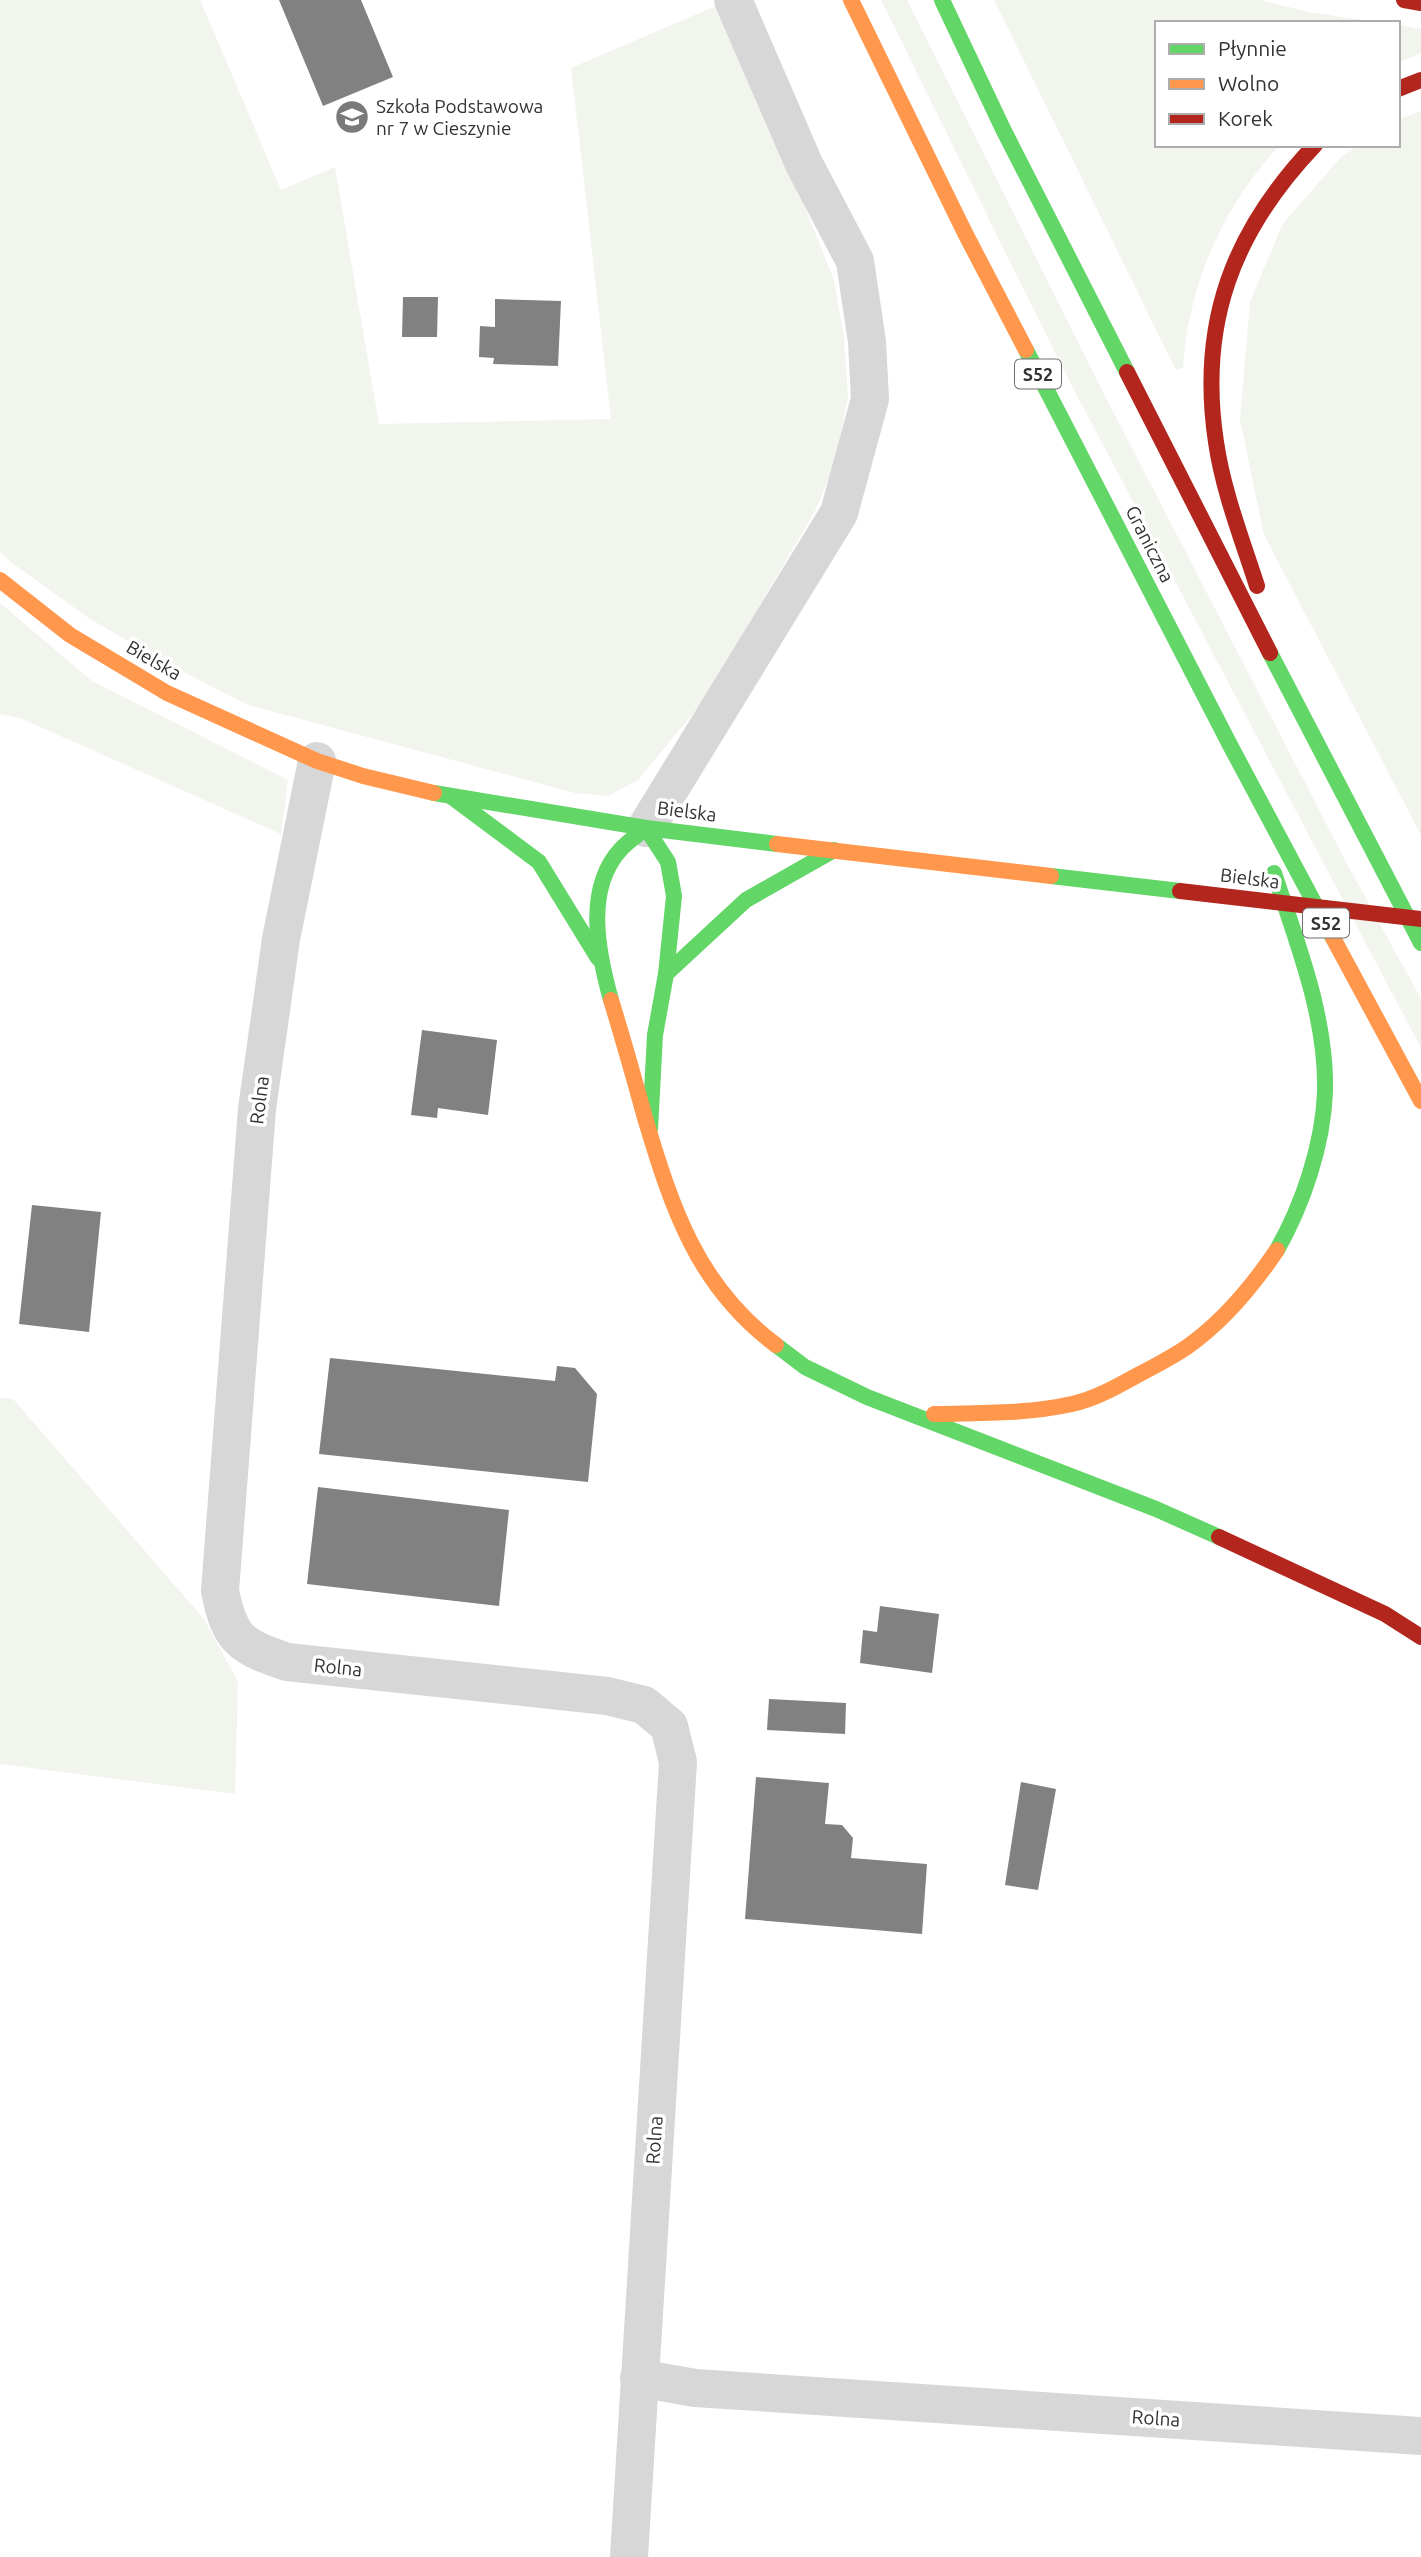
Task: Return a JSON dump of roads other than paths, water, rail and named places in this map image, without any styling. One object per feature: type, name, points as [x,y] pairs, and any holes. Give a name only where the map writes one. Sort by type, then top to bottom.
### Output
[{"type":"main road","name":"Graniczna","points":[[851,0],[965,233],[1230,746],[1421,1101]]},
{"type":"main road","points":[[942,0],[1003,129],[1421,943]]},
{"type":"main road","points":[[1404,0],[1421,3]]},
{"type":"main road","points":[[1400,88],[1421,80]]},
{"type":"main road","points":[[1293,698],[1229,499],[1216,442],[1210,389],[1214,345],[1223,298],[1235,257],[1265,204],[1313,147]]},
{"type":"main road","name":"Bielska","points":[[0,580],[70,635],[167,693],[317,761],[363,776],[452,797],[646,828],[1421,919]]},
{"type":"main road","points":[[1230,746],[1261,836]]},
{"type":"main road","points":[[452,797],[539,862],[600,961]]},
{"type":"main road","points":[[650,1129],[655,1035],[666,974],[674,896],[668,862],[646,828],[620,849],[607,871],[597,900],[600,961],[667,1192],[691,1246],[713,1282],[757,1331],[804,1367],[867,1397],[1156,1509],[1385,1614],[1421,1637]]},
{"type":"main road","points":[[666,974],[747,900],[834,850]]},
{"type":"main road","points":[[913,1415],[1008,1413],[1073,1403],[1123,1382],[1188,1347],[1226,1315],[1272,1261],[1298,1214],[1317,1153],[1325,1089],[1319,1026],[1305,965],[1270,862]]},
{"type":"street","points":[[646,828],[839,513],[870,399],[867,342],[855,261],[804,164],[733,0]]},
{"type":"street","name":"Rolna","points":[[317,761],[281,939],[257,1109],[220,1591],[225,1614],[235,1636],[256,1652],[287,1662],[607,1696],[644,1705],[669,1726],[678,1762],[629,2557]]},
{"type":"street","name":"Rolna","points":[[639,2378],[695,2388],[1421,2436]]},
{"type":"place","name":"Szkoła Podstawowa nr 7 w Cieszynie","points":[[352,117]]}]
